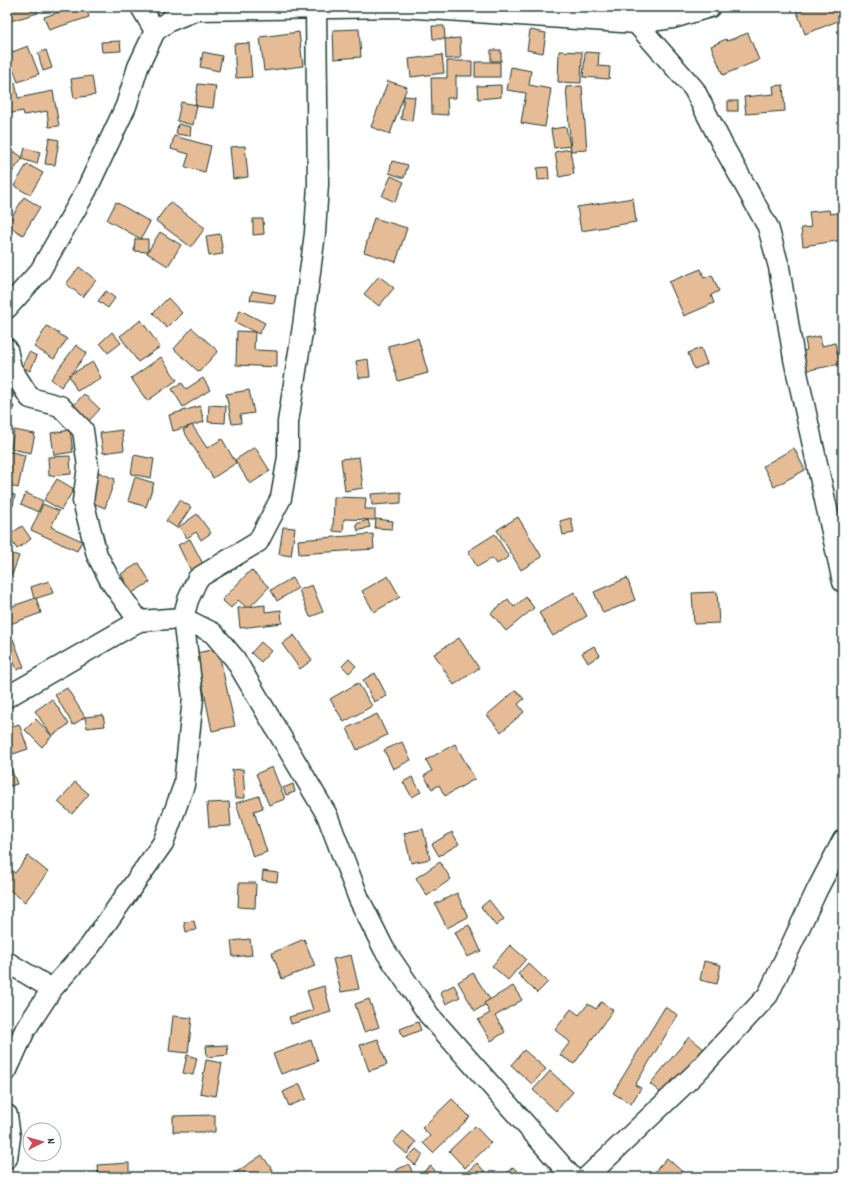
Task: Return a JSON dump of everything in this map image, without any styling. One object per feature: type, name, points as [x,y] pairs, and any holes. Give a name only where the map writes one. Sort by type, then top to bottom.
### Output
[{"type":"street","points":[[141,7],[155,31]]},
{"type":"street","points":[[7,308],[40,271],[86,191],[126,106],[138,67],[155,31],[169,21],[196,10],[402,7],[631,15],[673,18],[710,7]]},
{"type":"street","points":[[7,1070],[25,1030],[52,989],[90,946],[163,843],[184,785],[193,698],[183,618],[188,600],[198,578],[258,542],[281,498],[288,457],[288,422],[303,326],[315,233],[318,184],[316,9]]},
{"type":"street","points":[[631,15],[694,89],[768,228],[780,267],[794,359],[843,582]]},
{"type":"street","points":[[7,349],[11,368],[30,398],[60,406],[83,430],[88,467],[83,501],[97,555],[111,582],[139,621]]},
{"type":"street","points":[[7,697],[139,621],[183,618],[213,633],[235,659],[327,815],[359,899],[384,949],[425,1009],[572,1177]]},
{"type":"street","points":[[587,1177],[696,1073],[768,995],[817,890],[843,840]]},
{"type":"street","points":[[7,962],[52,989]]},
{"type":"street","points":[[7,1115],[10,1137],[7,1158]]},
{"type":"building","points":[[7,7],[36,7],[38,13],[7,22]]},
{"type":"building","points":[[75,7],[86,7],[89,17],[49,30],[44,17]]},
{"type":"building","points":[[795,7],[841,7],[843,19],[805,34]]},
{"type":"building","points":[[432,26],[444,26],[445,39],[433,39]]},
{"type":"building","points":[[359,29],[361,57],[334,59],[333,30]]},
{"type":"building","points":[[530,30],[546,33],[543,53],[527,50]]},
{"type":"building","points":[[299,32],[303,66],[264,71],[260,37]]},
{"type":"building","points":[[748,33],[759,60],[723,75],[711,46],[726,39],[727,41]]},
{"type":"building","points":[[460,38],[461,58],[446,59],[445,39]]},
{"type":"building","points":[[120,41],[121,51],[102,52],[101,42]]},
{"type":"building","points":[[249,43],[252,77],[236,78],[234,44]]},
{"type":"building","points":[[28,46],[39,74],[18,82],[7,54]]},
{"type":"building","points":[[46,50],[52,68],[43,71],[38,53]]},
{"type":"building","points":[[491,50],[501,50],[501,61],[491,61]]},
{"type":"building","points":[[559,51],[582,52],[581,83],[558,82]]},
{"type":"building","points":[[203,52],[222,56],[219,71],[200,67]]},
{"type":"building","points":[[585,52],[599,53],[598,66],[610,67],[609,79],[583,77]]},
{"type":"building","points":[[442,55],[444,73],[411,77],[409,59]]},
{"type":"building","points":[[447,61],[472,61],[472,76],[456,76],[456,98],[447,98],[448,115],[432,114],[431,78],[447,78]]},
{"type":"building","points":[[475,62],[500,62],[500,77],[475,77]]},
{"type":"building","points":[[511,67],[531,71],[529,85],[551,89],[545,127],[521,123],[526,93],[507,90]]},
{"type":"building","points":[[7,72],[12,73],[11,82],[7,82]]},
{"type":"building","points":[[92,76],[95,95],[74,98],[71,79]]},
{"type":"building","points":[[388,81],[407,87],[390,134],[371,127]]},
{"type":"building","points":[[15,82],[18,98],[53,91],[59,126],[49,127],[47,111],[24,115],[23,111],[7,114],[7,84]]},
{"type":"building","points":[[198,84],[216,86],[213,108],[195,106]]},
{"type":"building","points":[[501,85],[501,97],[478,99],[477,86]]},
{"type":"building","points":[[783,85],[785,111],[746,114],[744,97],[774,94],[773,86]]},
{"type":"building","points":[[582,86],[587,150],[571,151],[566,87]]},
{"type":"building","points":[[404,96],[415,97],[412,121],[401,119]]},
{"type":"building","points":[[728,101],[738,101],[738,111],[728,111]]},
{"type":"building","points":[[181,102],[197,105],[193,125],[177,121]]},
{"type":"building","points":[[178,124],[191,127],[190,136],[176,134]]},
{"type":"building","points":[[566,127],[570,146],[554,148],[551,129]]},
{"type":"building","points":[[174,136],[211,146],[205,172],[185,167],[189,154],[171,149]]},
{"type":"building","points":[[49,138],[59,140],[55,165],[45,164]]},
{"type":"building","points":[[245,146],[248,177],[233,179],[230,147]]},
{"type":"building","points":[[25,148],[40,152],[37,164],[22,159]]},
{"type":"building","points":[[570,149],[574,174],[559,177],[555,152]]},
{"type":"building","points":[[14,151],[23,158],[10,175],[7,172],[7,160]]},
{"type":"building","points":[[392,161],[408,165],[404,178],[389,173]]},
{"type":"building","points":[[27,164],[43,173],[30,195],[14,186]]},
{"type":"building","points":[[548,167],[549,179],[538,180],[537,168]]},
{"type":"building","points":[[391,176],[404,182],[395,202],[382,196]]},
{"type":"building","points":[[24,197],[40,207],[23,235],[7,225]]},
{"type":"building","points":[[633,198],[636,222],[581,231],[577,207]]},
{"type":"building","points":[[116,202],[150,222],[141,239],[107,220]]},
{"type":"building","points":[[170,202],[205,228],[191,247],[156,221]]},
{"type":"building","points":[[829,210],[830,214],[843,212],[843,240],[803,246],[801,228],[811,227],[809,212]]},
{"type":"building","points":[[374,218],[407,228],[396,262],[364,252]]},
{"type":"building","points":[[253,219],[263,219],[264,234],[253,235]]},
{"type":"building","points":[[160,232],[181,245],[168,266],[147,253]]},
{"type":"building","points":[[220,234],[223,254],[209,256],[206,236]]},
{"type":"building","points":[[135,239],[148,239],[148,252],[134,251]]},
{"type":"building","points":[[79,267],[96,280],[83,297],[66,284]]},
{"type":"building","points":[[701,269],[704,278],[712,275],[719,291],[711,295],[714,303],[684,316],[669,282]]},
{"type":"building","points":[[379,276],[394,288],[379,306],[364,294]]},
{"type":"building","points":[[106,291],[115,298],[108,308],[98,301]]},
{"type":"building","points":[[252,291],[276,295],[274,303],[250,300]]},
{"type":"building","points":[[168,298],[182,313],[167,328],[153,313]]},
{"type":"building","points":[[240,310],[265,323],[259,334],[235,322]]},
{"type":"building","points":[[141,320],[160,347],[138,362],[120,336]]},
{"type":"building","points":[[47,326],[67,339],[54,359],[34,347]]},
{"type":"building","points":[[192,328],[218,351],[199,372],[174,349]]},
{"type":"building","points":[[237,331],[255,332],[254,350],[277,351],[277,367],[236,365]]},
{"type":"building","points":[[112,332],[121,343],[108,353],[100,343]]},
{"type":"building","points":[[820,336],[822,346],[835,343],[840,364],[804,371],[800,352],[807,350],[805,339]]},
{"type":"building","points":[[418,338],[428,373],[398,381],[388,346]]},
{"type":"building","points":[[76,345],[87,353],[61,387],[51,379]]},
{"type":"building","points":[[701,348],[707,364],[694,369],[688,353]]},
{"type":"building","points":[[29,352],[37,356],[30,371],[22,367]]},
{"type":"building","points":[[161,357],[177,380],[147,401],[131,378]]},
{"type":"building","points":[[368,359],[370,377],[359,378],[356,361]]},
{"type":"building","points":[[93,362],[101,378],[77,391],[69,375]]},
{"type":"building","points":[[203,378],[210,390],[183,407],[172,389],[182,383],[186,389]]},
{"type":"building","points":[[7,390],[14,391],[12,403],[7,402]]},
{"type":"building","points":[[249,390],[254,413],[240,415],[241,423],[232,424],[226,394]]},
{"type":"building","points":[[84,394],[100,409],[88,422],[72,407]]},
{"type":"building","points":[[7,405],[14,406],[10,428],[7,427]]},
{"type":"building","points":[[209,405],[226,406],[225,423],[208,422]]},
{"type":"building","points":[[200,406],[204,422],[173,431],[169,415]]},
{"type":"building","points":[[192,425],[207,448],[222,439],[236,463],[213,478],[183,430]]},
{"type":"building","points":[[14,430],[35,434],[31,453],[11,449]]},
{"type":"building","points":[[70,430],[73,452],[54,455],[51,433]]},
{"type":"building","points":[[122,430],[124,450],[103,453],[100,433]]},
{"type":"building","points":[[255,447],[270,471],[250,484],[235,460]]},
{"type":"building","points":[[794,448],[805,470],[774,487],[763,466]]},
{"type":"building","points":[[7,451],[25,455],[18,488],[7,485]]},
{"type":"building","points":[[134,455],[154,459],[151,478],[131,474]]},
{"type":"building","points":[[70,456],[71,474],[49,476],[48,457]]},
{"type":"building","points":[[359,457],[363,488],[345,491],[341,459]]},
{"type":"building","points":[[98,472],[115,479],[105,508],[88,501]]},
{"type":"building","points":[[135,477],[154,483],[146,507],[128,501]]},
{"type":"building","points":[[57,479],[74,489],[61,510],[44,500]]},
{"type":"building","points":[[401,492],[401,503],[372,505],[371,494]]},
{"type":"building","points":[[7,493],[15,495],[13,506],[7,504]]},
{"type":"building","points":[[26,493],[43,501],[38,512],[21,504]]},
{"type":"building","points":[[334,497],[366,498],[365,509],[375,509],[375,520],[344,519],[343,532],[333,531]]},
{"type":"building","points":[[180,500],[191,507],[177,528],[166,521]]},
{"type":"building","points":[[43,504],[59,511],[51,527],[82,541],[77,551],[31,530]]},
{"type":"building","points":[[197,514],[211,533],[201,540],[196,532],[187,538],[179,527]]},
{"type":"building","points":[[518,517],[542,557],[521,570],[497,530]]},
{"type":"building","points":[[571,518],[574,533],[563,535],[560,521]]},
{"type":"building","points":[[376,519],[393,521],[392,529],[375,528]]},
{"type":"building","points":[[368,520],[370,527],[358,531],[356,524]]},
{"type":"building","points":[[22,526],[31,539],[17,549],[8,536]]},
{"type":"building","points":[[283,527],[295,528],[291,556],[279,554]]},
{"type":"building","points":[[373,534],[374,549],[299,554],[298,540]]},
{"type":"building","points":[[495,534],[509,557],[497,564],[493,558],[477,567],[468,551]]},
{"type":"building","points":[[190,539],[203,564],[191,571],[178,545]]},
{"type":"building","points":[[7,552],[19,556],[12,575],[7,573]]},
{"type":"building","points":[[139,563],[150,582],[132,593],[121,574]]},
{"type":"building","points":[[251,570],[269,587],[248,609],[238,600],[231,608],[222,600]]},
{"type":"building","points":[[388,576],[400,597],[374,612],[362,591]]},
{"type":"building","points":[[292,578],[298,588],[277,601],[271,590]]},
{"type":"building","points":[[627,578],[635,600],[603,613],[594,592]]},
{"type":"building","points":[[49,581],[53,593],[34,599],[31,587]]},
{"type":"building","points":[[312,585],[323,612],[310,617],[299,590]]},
{"type":"building","points":[[574,592],[587,616],[553,636],[539,613]]},
{"type":"building","points":[[717,592],[719,623],[694,624],[692,593]]},
{"type":"building","points":[[526,597],[534,608],[506,631],[491,613],[508,599],[514,607]]},
{"type":"building","points":[[36,598],[41,613],[10,624],[7,608]]},
{"type":"building","points":[[265,605],[265,612],[281,610],[282,623],[240,628],[238,608]]},
{"type":"building","points":[[294,635],[312,660],[300,669],[282,644]]},
{"type":"building","points":[[459,638],[479,668],[454,685],[434,654]]},
{"type":"building","points":[[13,639],[24,667],[17,670],[7,646],[7,641]]},
{"type":"building","points":[[261,642],[271,651],[261,662],[251,653]]},
{"type":"building","points":[[594,646],[600,655],[588,663],[582,653]]},
{"type":"building","points":[[218,649],[235,726],[212,731],[196,653]]},
{"type":"building","points":[[349,659],[356,666],[349,673],[342,666]]},
{"type":"building","points":[[375,673],[387,696],[374,702],[363,680]]},
{"type":"building","points":[[358,683],[372,706],[344,722],[330,699]]},
{"type":"building","points":[[67,688],[85,717],[73,725],[55,695]]},
{"type":"building","points":[[516,690],[524,699],[518,704],[524,712],[501,732],[487,715]]},
{"type":"building","points":[[52,699],[69,724],[52,736],[35,711]]},
{"type":"building","points":[[377,714],[387,735],[357,750],[347,728]]},
{"type":"building","points":[[103,715],[105,726],[87,728],[85,717]]},
{"type":"building","points":[[36,719],[52,736],[42,747],[25,730]]},
{"type":"building","points":[[19,724],[28,749],[13,754],[7,739],[7,728]]},
{"type":"building","points":[[402,742],[411,760],[393,769],[384,750]]},
{"type":"building","points":[[455,744],[475,779],[445,796],[439,785],[432,789],[424,776],[432,771],[426,760]]},
{"type":"building","points":[[7,757],[17,784],[7,787]]},
{"type":"building","points":[[272,767],[285,799],[269,805],[256,774]]},
{"type":"building","points":[[243,769],[245,798],[235,798],[232,770]]},
{"type":"building","points":[[412,777],[421,792],[412,797],[403,782]]},
{"type":"building","points":[[75,782],[89,794],[72,814],[58,802]]},
{"type":"building","points":[[293,784],[295,792],[286,795],[283,788]]},
{"type":"building","points":[[259,796],[263,808],[254,811],[267,852],[253,857],[236,803]]},
{"type":"building","points":[[229,802],[231,826],[209,827],[207,803]]},
{"type":"building","points":[[423,829],[430,859],[411,863],[404,833]]},
{"type":"building","points":[[452,832],[459,844],[439,856],[432,844]]},
{"type":"building","points":[[28,856],[48,872],[25,902],[7,888],[7,866],[15,873]]},
{"type":"building","points":[[440,862],[451,879],[427,896],[416,878]]},
{"type":"building","points":[[263,871],[278,873],[277,882],[262,880]]},
{"type":"building","points":[[239,883],[256,883],[255,908],[238,907]]},
{"type":"building","points":[[457,893],[468,917],[447,928],[435,904]]},
{"type":"building","points":[[489,900],[504,919],[496,926],[481,907]]},
{"type":"building","points":[[194,921],[196,930],[186,932],[184,922]]},
{"type":"building","points":[[469,925],[481,951],[467,957],[455,932]]},
{"type":"building","points":[[250,939],[252,955],[233,957],[231,941]]},
{"type":"building","points":[[304,939],[315,966],[282,979],[272,953]]},
{"type":"building","points":[[510,945],[526,959],[508,980],[492,966]]},
{"type":"building","points":[[351,955],[359,989],[341,992],[333,959]]},
{"type":"building","points":[[704,961],[721,965],[717,984],[700,980]]},
{"type":"building","points":[[528,963],[548,982],[537,993],[518,974]]},
{"type":"building","points":[[473,973],[491,1001],[475,1011],[458,982]]},
{"type":"building","points":[[454,985],[460,997],[446,1004],[440,992]]},
{"type":"building","points":[[324,986],[331,1012],[291,1024],[289,1017],[313,1010],[307,991]]},
{"type":"building","points":[[513,986],[522,1000],[495,1016],[505,1032],[491,1041],[478,1020],[490,1013],[484,1003]]},
{"type":"building","points":[[369,999],[379,1027],[364,1032],[355,1004]]},
{"type":"building","points":[[601,1002],[613,1010],[574,1064],[560,1055],[570,1042],[555,1030],[571,1009],[579,1015],[588,1004],[596,1009]]},
{"type":"building","points":[[665,1007],[678,1015],[635,1085],[641,1088],[631,1104],[613,1093]]},
{"type":"building","points":[[173,1016],[192,1018],[188,1053],[169,1051]]},
{"type":"building","points":[[418,1022],[421,1030],[403,1037],[400,1029]]},
{"type":"building","points":[[689,1037],[704,1049],[665,1096],[650,1084]]},
{"type":"building","points":[[378,1039],[387,1065],[369,1071],[360,1045]]},
{"type":"building","points":[[311,1040],[318,1061],[281,1074],[273,1054]]},
{"type":"building","points":[[227,1045],[228,1055],[207,1057],[206,1046]]},
{"type":"building","points":[[524,1050],[546,1069],[532,1084],[511,1065]]},
{"type":"building","points":[[187,1055],[197,1058],[193,1075],[183,1073]]},
{"type":"building","points":[[206,1060],[222,1063],[216,1096],[200,1093]]},
{"type":"building","points":[[550,1071],[573,1092],[556,1111],[533,1090]]},
{"type":"building","points":[[300,1084],[306,1099],[289,1106],[283,1092]]},
{"type":"building","points":[[452,1099],[470,1117],[433,1153],[423,1143],[430,1136],[422,1128]]},
{"type":"building","points":[[215,1115],[215,1132],[173,1132],[173,1116]]},
{"type":"building","points":[[475,1126],[491,1143],[465,1168],[449,1151]]},
{"type":"building","points":[[403,1131],[416,1142],[407,1154],[393,1142]]},
{"type":"building","points":[[416,1149],[423,1155],[415,1165],[407,1158]]},
{"type":"building","points":[[262,1155],[277,1177],[237,1177],[235,1173]]},
{"type":"building","points":[[667,1158],[688,1177],[650,1177]]},
{"type":"building","points":[[129,1163],[129,1177],[98,1177],[97,1165]]},
{"type":"building","points":[[477,1163],[486,1173],[482,1177],[461,1177]]},
{"type":"building","points":[[409,1164],[414,1177],[399,1177],[396,1170]]},
{"type":"building","points":[[431,1166],[440,1177],[418,1176]]},
{"type":"building","points":[[513,1167],[523,1177],[502,1177]]}]
